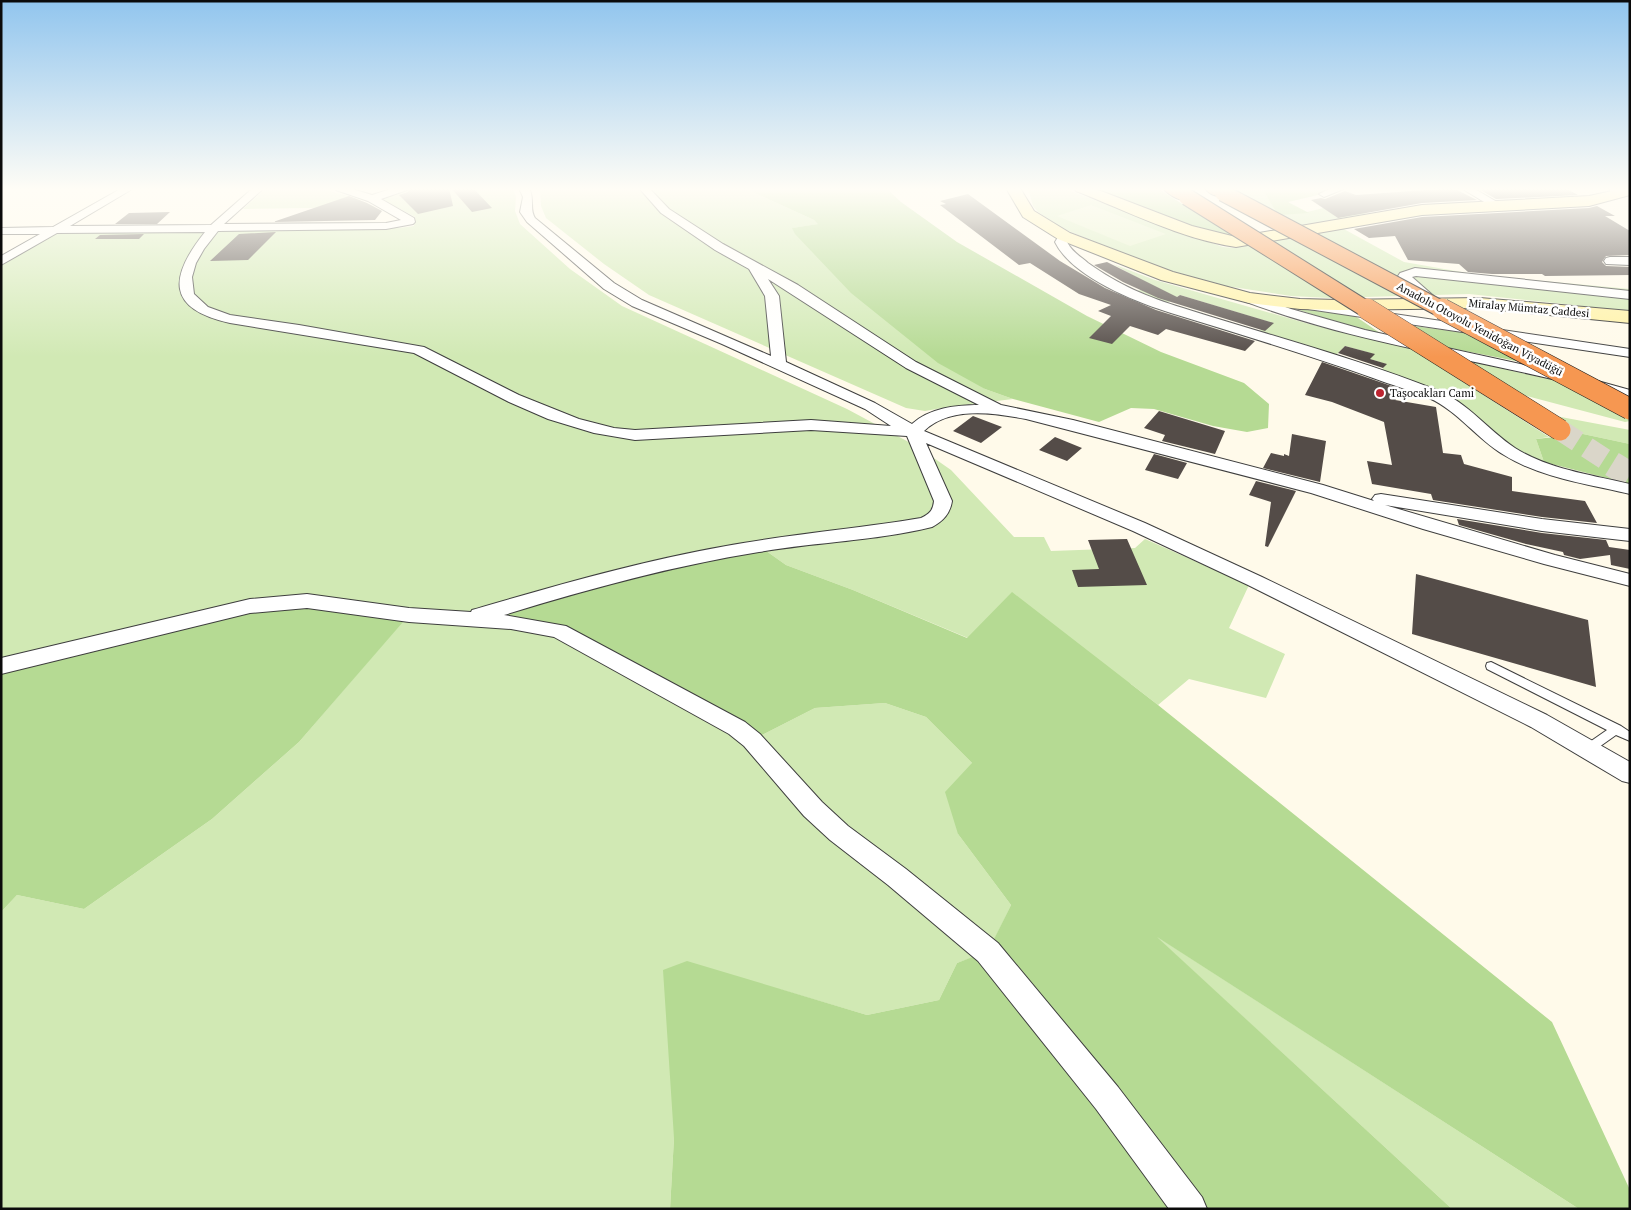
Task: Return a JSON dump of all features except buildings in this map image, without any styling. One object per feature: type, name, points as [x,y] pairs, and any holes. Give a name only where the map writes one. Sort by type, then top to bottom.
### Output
[{"type":"highway","points":[[1263,244],[1560,430]]},
{"type":"highway","name":"Anadolu Otoyolu Yenidoğan Viyadüğü","points":[[1320,244],[1630,409]]},
{"type":"main road","name":"Miralay Mümtaz Caddesi","points":[[1086,244],[1167,276],[1249,298],[1300,304],[1497,304],[1630,318]]},
{"type":"street","points":[[1,261],[30,244]]},
{"type":"street","points":[[202,244],[190,259],[185,281],[186,292],[190,299],[206,312],[231,320],[267,324],[418,350],[538,408],[596,430],[619,434],[653,435],[810,425],[913,432],[925,421],[939,415],[978,408],[1000,409],[1067,422],[1317,489],[1458,533],[1551,560],[1630,580]]},
{"type":"street","points":[[560,244],[622,294],[650,309],[779,364],[870,406],[913,432],[1139,527],[1255,581],[1539,721],[1630,774]]},
{"type":"street","points":[[715,244],[793,288],[911,364],[1000,409]]},
{"type":"street","points":[[1062,244],[1066,252],[1108,283],[1122,290],[1165,307],[1342,362],[1435,396],[1452,404],[1510,452],[1533,463],[1559,472],[1630,489]]},
{"type":"street","points":[[1610,261],[1630,261]]},
{"type":"street","points":[[751,264],[766,283],[772,296],[779,364]]},
{"type":"street","points":[[1434,303],[1405,278],[1405,274],[1415,272],[1630,295]]},
{"type":"street","points":[[1249,298],[1293,315],[1326,324],[1543,372],[1630,395]]},
{"type":"street","points":[[1300,304],[1630,353]]},
{"type":"street","points":[[466,619],[581,585],[671,562],[768,544],[926,523],[937,517],[942,510],[943,501],[913,432]]},
{"type":"street","points":[[1317,489],[1542,525],[1630,535]]},
{"type":"street","points":[[1,666],[250,606],[278,602],[307,601],[409,615],[511,622],[559,631],[737,728],[752,740],[813,809],[833,827],[988,952],[1107,1098],[1190,1209]]},
{"type":"lane","points":[[1491,666],[1630,736]]},
{"type":"lane","points":[[1588,749],[1617,729]]},
{"type":"green space","points":[[38,244],[543,244],[570,269],[622,306],[847,409],[918,447],[951,470],[1014,537],[1044,537],[1051,551],[1135,548],[1145,539],[1249,585],[1229,628],[1285,654],[1266,698],[1189,679],[1158,705],[1131,684],[968,638],[853,590],[786,565],[759,546],[538,626],[752,740],[815,708],[885,703],[926,717],[972,763],[958,834],[1011,905],[988,952],[957,963],[939,1000],[867,1015],[779,989],[674,1138],[670,1209],[1,1209],[1,912],[17,895],[84,909],[212,819],[299,742],[408,615],[1,666],[1,266]]},
{"type":"green space","points":[[579,244],[813,244],[985,389],[1013,399],[925,411],[906,408],[649,295]]},
{"type":"green space","points":[[805,244],[961,244],[1087,316],[1161,352],[1244,383],[1269,404],[1268,428],[1247,432],[1213,426],[1154,409],[1131,408],[1099,422],[1013,399],[985,389],[938,363],[851,293]]},
{"type":"green space","points":[[1101,244],[1216,244],[1235,248],[1254,244],[1372,244],[1404,262],[1479,275],[1630,289],[1630,311],[1469,294],[1330,298],[1291,296],[1226,286],[1156,267]]},
{"type":"green space","points":[[1113,264],[1155,280],[1309,324],[1410,348],[1549,437],[1536,439],[1544,462],[1510,445],[1455,400],[1381,371],[1386,364],[1370,359],[1374,354],[1345,346],[1335,356],[1259,332],[1265,325],[1273,323],[1180,295],[1167,303],[1134,292],[1152,286]]},
{"type":"green space","points":[[1293,308],[1355,316],[1380,333],[1345,325]]},
{"type":"green space","points":[[1407,325],[1480,335],[1531,364],[1440,346]]},
{"type":"green space","points":[[1464,360],[1562,382],[1630,418],[1630,421],[1625,422],[1508,391]]},
{"type":"green space","points":[[1545,414],[1630,430],[1630,444],[1583,434],[1578,435]]},
{"type":"green space","points":[[1583,434],[1630,444],[1630,484],[1544,462],[1536,439]]},
{"type":"green space","points":[[759,546],[786,565],[853,590],[967,638],[1012,592],[1158,705],[1552,1022],[1630,1190],[1630,1209],[1579,1209],[1157,937],[1452,1209],[670,1209],[674,1138],[663,970],[687,961],[867,1015],[939,1000],[957,963],[988,951],[1011,905],[958,834],[945,792],[972,763],[926,717],[885,703],[815,708],[752,740],[578,640],[466,619]]},
{"type":"green space","points":[[278,602],[409,615],[299,742],[212,819],[84,909],[17,895],[1,912],[1,666]]},
{"type":"green space","points":[[1153,934],[1579,1209],[1452,1209]]},
{"type":"tunnel","points":[[1560,430],[1614,465]]},
{"type":"tunnel","points":[[1612,464],[1630,475]]},
{"type":"place","name":"Taşocakları Cami","points":[[1380,393]]}]
